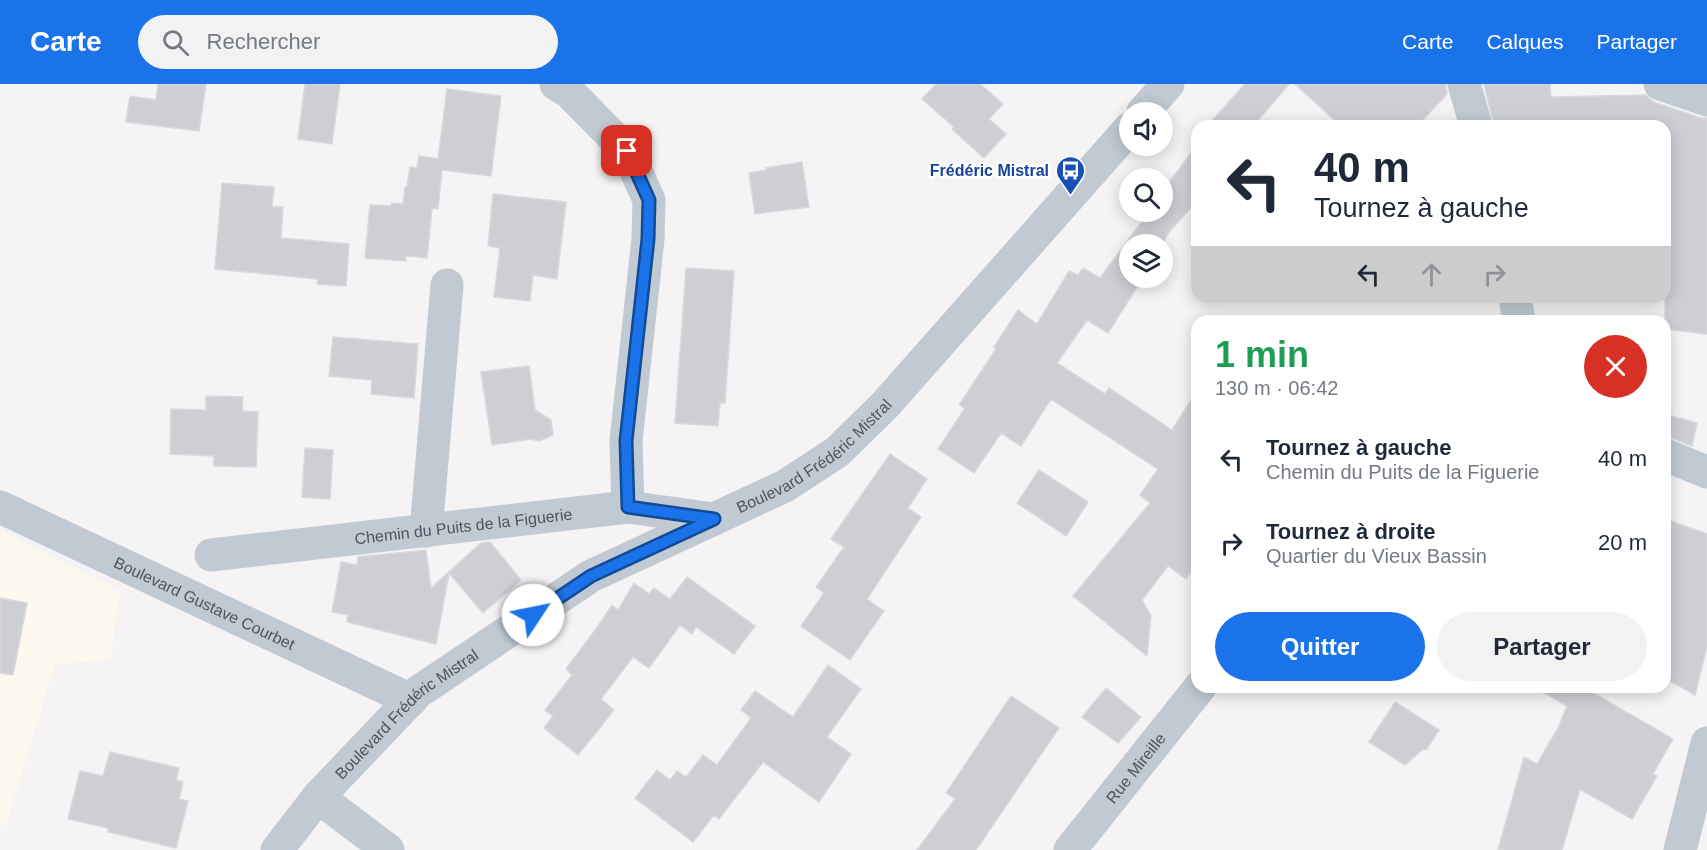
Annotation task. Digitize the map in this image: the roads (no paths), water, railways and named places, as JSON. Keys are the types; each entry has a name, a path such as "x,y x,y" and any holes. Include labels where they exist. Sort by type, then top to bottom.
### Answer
{"street":[{"path":"556,84 569,92 627,151 649,200 648,239 626,441 628,507"},
{"path":"1152,102 1168,84"},
{"path":"1464,84 1474,120"},
{"path":"1660,84 1707,100"},
{"name":"Boulevard Frédéric Mistral","path":"277,850 318,797 418,692 591,576 785,486 837,452 885,405 1119,140"},
{"path":"426,531 447,285"},
{"path":"1671,457 1707,472 1707,455"},
{"name":"Boulevard Gustave Courbet","path":"0,507 411,700"},
{"name":"Chemin du Puits de la Figuerie","path":"211,555 628,507 714,519"},
{"name":"Rue Mireille","path":"1070,850 1195,693"},
{"path":"1680,850 1707,744"},
{"path":"318,797 388,850"}],"place":[{"name":"Frédéric Mistral","path":"1070,196"}]}
